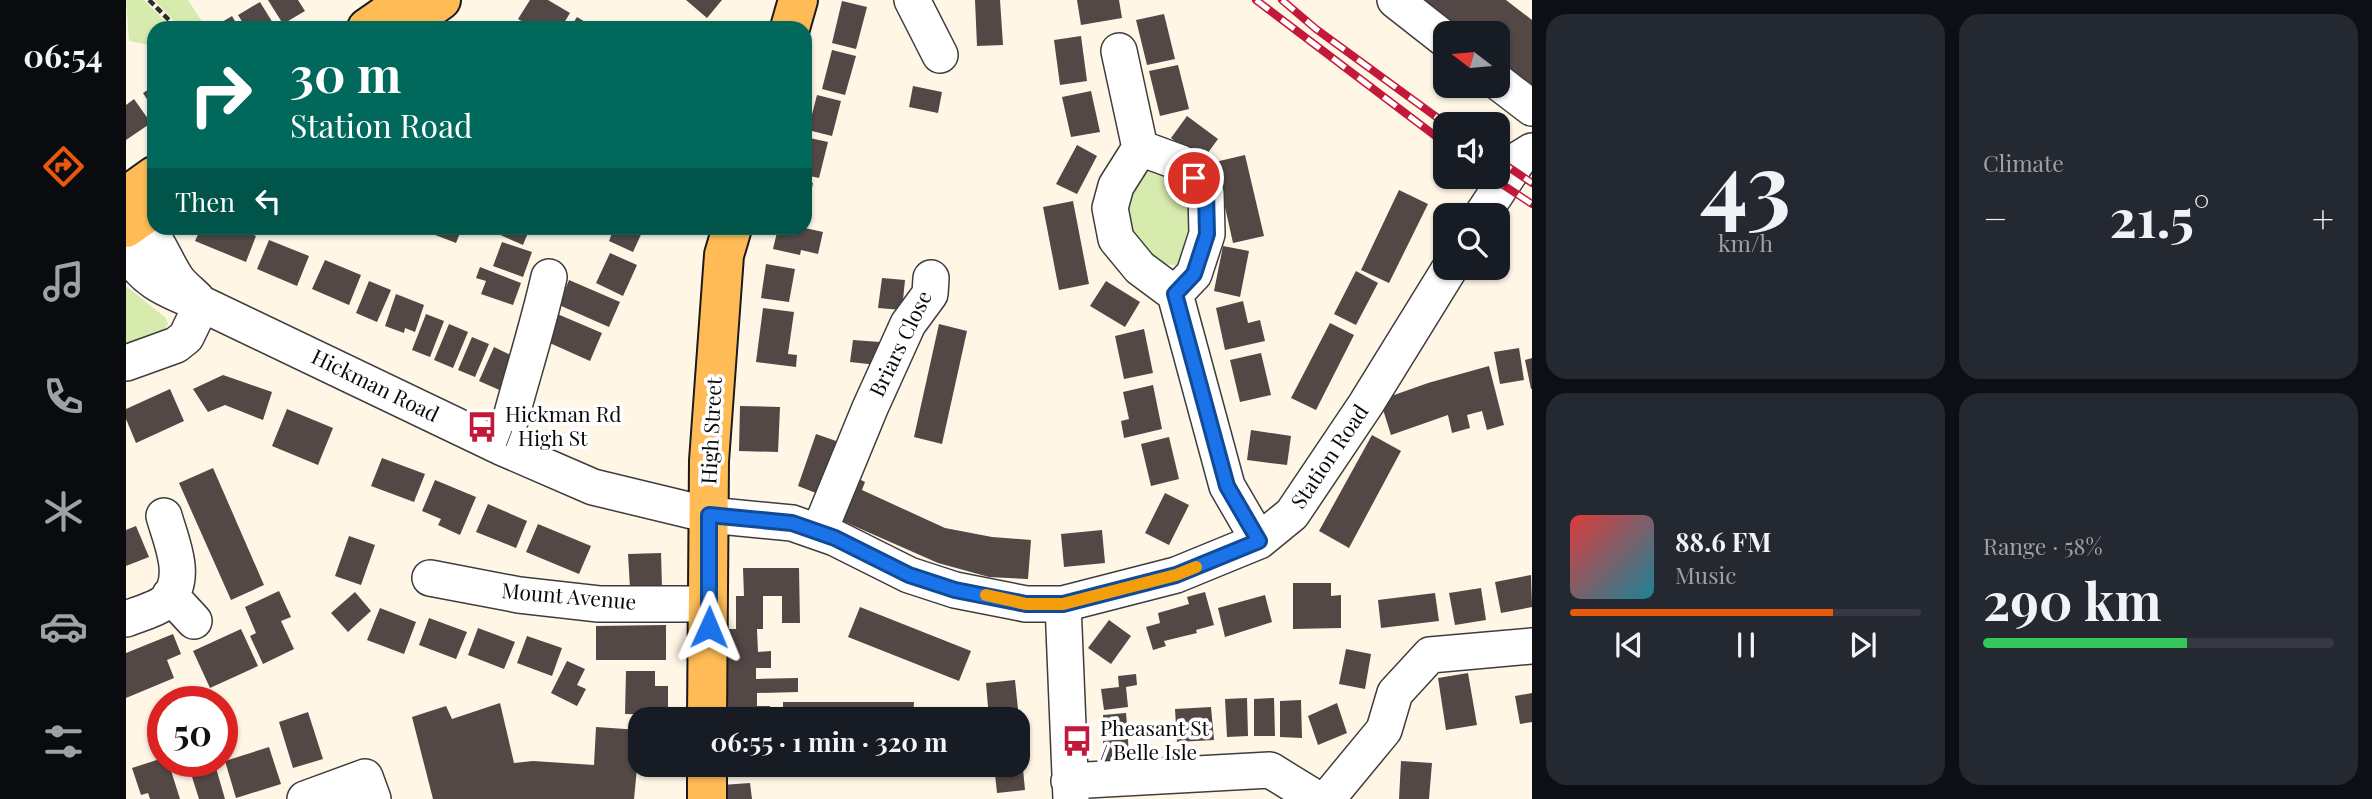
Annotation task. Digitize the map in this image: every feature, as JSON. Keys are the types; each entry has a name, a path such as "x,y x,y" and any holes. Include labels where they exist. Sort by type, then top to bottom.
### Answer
{"main road":[{"path":"377,21 407,0"},
{"path":"412,21 441,0"},
{"path":"792,21 798,0"},
{"name":"High Street","path":"708,707 709,461 724,255 730,235"},
{"path":"707,777 707,799"}],"street":[{"path":"912,0 940,55"},
{"path":"1395,0 1433,30"},
{"path":"1119,51 1140,148 1116,186 1110,208 1116,239 1140,268 1175,294 1227,486 1259,541"},
{"path":"1510,91 1532,108"},
{"path":"1140,148 1181,163 1206,193 1207,234 1194,274 1175,294"},
{"path":"1490,203 1519,159 1532,151"},
{"name":"Hickman Road","path":"139,224 177,279 202,304 503,448 593,486 709,515"},
{"path":"503,448 549,278"},
{"name":"Briars Close","path":"819,532 908,324 930,294 931,278"},
{"name":"Station Road","path":"709,515 792,523 835,538 909,575 955,590 1026,604 1063,604 1176,575 1259,541 1301,504 1443,280"},
{"path":"126,363 176,345 186,337 202,304"},
{"path":"126,619 166,602 176,585 177,561 164,516"},
{"name":"Mount Avenue","path":"430,578 519,595 599,604 709,604"},
{"path":"170,595 194,621"},
{"path":"1063,604 1070,790 1270,770 1317,799"},
{"path":"1327,799 1384,730 1395,693 1430,655 1532,646"},
{"path":"305,799 365,777 373,799"}],"path":[{"path":"149,0 170,21"}],"green space":[{"path":"126,0 144,0 165,21 147,21 147,45 129,41"},
{"path":"154,0 188,0 202,21 174,21"},
{"path":"1154,169 1169,175 1190,200 1196,215 1187,260 1177,266 1151,261 1126,223 1130,183 1141,174"},
{"path":"126,286 166,318 168,325 162,332 126,345"}],"building":[{"path":"268,0 298,0 305,11 288,21 281,21"},
{"path":"530,0 548,0 570,13 565,21 518,19"},
{"path":"686,0 722,0 707,18"},
{"path":"975,0 1000,0 1003,45 977,46"},
{"path":"1077,0 1119,0 1122,18 1081,25"},
{"path":"1415,0 1506,0 1532,20 1532,87 1510,71 1510,21 1444,21"},
{"path":"842,1 867,7 856,49 832,43"},
{"path":"260,2 272,21 242,21 238,15"},
{"path":"1164,14 1175,59 1147,65 1136,20"},
{"path":"1081,36 1087,81 1060,85 1054,40"},
{"path":"832,50 856,56 845,95 822,89"},
{"path":"1178,65 1189,109 1160,116 1149,71"},
{"path":"913,86 942,92 938,113 909,107"},
{"path":"1091,91 1100,132 1071,137 1062,97"},
{"path":"817,95 841,101 832,136 812,131 812,114"},
{"path":"134,99 147,117 147,126 126,140 126,105"},
{"path":"1187,116 1218,139 1202,161 1171,138"},
{"path":"812,139 828,142 819,178 812,176"},
{"path":"1077,145 1097,156 1077,194 1056,184"},
{"path":"1245,155 1264,236 1233,243 1215,162"},
{"path":"1399,190 1428,204 1389,283 1361,270"},
{"path":"1073,201 1089,284 1059,290 1043,207"},
{"path":"812,230 823,232 818,254 801,250 800,255 773,249 776,235 812,235"},
{"path":"198,235 256,236 246,262 195,241"},
{"path":"435,235 459,235 456,243"},
{"path":"500,235 527,235 523,245"},
{"path":"611,235 641,235 633,252 609,241"},
{"path":"269,240 309,256 297,286 257,269"},
{"path":"502,242 532,252 523,277 493,266"},
{"path":"1223,246 1249,251 1240,297 1214,291"},
{"path":"610,253 637,265 623,296 596,283"},
{"path":"325,260 361,275 349,305 312,289"},
{"path":"766,264 795,269 789,302 761,298"},
{"path":"480,267 521,283 513,305 481,294 486,281 476,278"},
{"path":"1356,271 1378,283 1356,325 1334,314"},
{"path":"882,278 905,280 902,310 878,308"},
{"path":"569,280 620,302 609,327 559,305"},
{"path":"369,281 391,290 377,322 356,313"},
{"path":"1106,281 1140,302 1125,327 1090,306"},
{"path":"396,294 424,305 415,332 405,328 404,333 385,326"},
{"path":"1243,301 1248,323 1260,320 1265,341 1225,350 1216,308"},
{"path":"763,308 794,312 788,354 797,355 796,367 756,362"},
{"path":"555,313 602,333 590,361 543,340"},
{"path":"426,314 444,321 430,357 412,350"},
{"path":"1330,323 1354,335 1316,410 1291,398"},
{"path":"449,324 468,332 453,368 434,360"},
{"path":"939,324 967,331 942,444 914,437"},
{"path":"1144,329 1153,373 1124,379 1115,336"},
{"path":"472,337 489,344 475,377 458,370"},
{"path":"853,340 880,342 877,365 850,362"},
{"path":"494,347 519,359 504,392 479,381"},
{"path":"1519,348 1524,380 1500,384 1494,352"},
{"path":"1261,353 1271,395 1240,402 1230,360"},
{"path":"1532,358 1532,389 1531,389 1525,360"},
{"path":"1489,366 1504,425 1487,430 1482,411 1467,415 1470,428 1452,433 1448,415 1391,435 1380,400"},
{"path":"223,375 272,392 263,420 225,405 208,412 193,389"},
{"path":"1153,385 1162,429 1124,438 1121,421 1129,419 1123,392"},
{"path":"170,389 184,421 136,443 126,419 126,409"},
{"path":"740,406 780,407 778,452 739,451"},
{"path":"287,409 333,428 318,465 272,446"},
{"path":"1251,430 1291,436 1287,465 1247,460"},
{"path":"816,434 839,442 821,495 798,486"},
{"path":"1372,435 1401,451 1349,548 1319,531"},
{"path":"1169,437 1179,479 1151,486 1141,444"},
{"path":"382,458 425,474 414,502 371,486"},
{"path":"213,468 264,585 231,600 179,483"},
{"path":"857,478 865,482 862,490 945,528 992,537 1031,540 1028,579 989,577 938,563 829,515"},
{"path":"435,480 476,497 460,535 438,525 441,519 422,511"},
{"path":"1165,493 1189,505 1169,545 1145,533"},
{"path":"488,504 527,521 516,548 476,532"},
{"path":"538,524 591,546 579,574 526,552"},
{"path":"136,526 149,557 126,566 126,530"},
{"path":"1102,530 1105,563 1064,567 1061,534"},
{"path":"349,536 375,545 361,585 335,576"},
{"path":"661,553 662,587 630,588 628,554"},
{"path":"743,568 799,568 800,623 782,623 782,596 763,596 763,629 757,629 758,652 771,651 771,668 756,668 756,679 798,678 798,692 757,693 757,706 770,707 728,707 727,629 736,629 736,596 744,596"},
{"path":"1531,575 1532,607 1501,613 1495,582"},
{"path":"1293,583 1331,583 1331,596 1341,595 1341,628 1293,629"},
{"path":"1481,588 1486,620 1455,625 1449,593"},
{"path":"279,591 291,617 281,621 294,649 263,664 250,636 256,633 245,607"},
{"path":"355,592 371,611 348,632 331,613"},
{"path":"1205,592 1214,625 1196,630 1197,633 1164,641 1166,646 1153,650 1146,627 1160,623 1158,613 1189,604 1187,597"},
{"path":"1435,593 1439,621 1381,628 1378,600"},
{"path":"1265,595 1272,622 1225,637 1218,608"},
{"path":"860,607 971,651 959,681 848,637"},
{"path":"380,608 416,622 404,654 367,640"},
{"path":"429,618 467,632 456,659 419,645"},
{"path":"1109,620 1131,636 1111,664 1088,648"},
{"path":"666,625 666,660 596,660 596,626"},
{"path":"478,628 515,642 504,669 468,655"},
{"path":"241,629 258,666 209,686 193,651"},
{"path":"173,634 181,654 167,660 174,678 155,686 147,686 147,689 126,698 126,653"},
{"path":"527,636 562,648 552,676 517,663"},
{"path":"1346,649 1371,654 1365,689 1339,684"},
{"path":"567,661 585,669 577,685 586,689 577,706 551,693"},
{"path":"626,671 655,671 655,686 668,686 668,707 628,707 628,714 625,714"},
{"path":"1468,673 1477,725 1446,730 1438,678"},
{"path":"1136,674 1137,685 1126,687 1128,707 1104,710 1101,689 1119,687 1118,676"},
{"path":"1015,680 1018,707 988,707 986,683"},
{"path":"1532,693 1532,722 1520,724 1515,696"},
{"path":"1247,698 1248,736 1227,737 1225,699"},
{"path":"1274,698 1275,736 1254,736 1254,699"},
{"path":"1301,700 1302,738 1280,737 1280,701"},
{"path":"783,702 914,702 914,707 783,707"},
{"path":"500,703 514,763 533,761 594,765 596,727 628,729 628,777 636,777 634,799 433,799 412,717 446,706 452,719"},
{"path":"1337,703 1347,733 1318,745 1308,716"},
{"path":"1211,707 1214,740 1177,742 1175,709"},
{"path":"308,712 323,759 293,768 279,722"},
{"path":"1126,713 1128,735 1104,737 1103,715"},
{"path":"1128,739 1129,761 1104,763 1103,741"},
{"path":"269,747 281,784 236,798 230,777 238,777 238,757"},
{"path":"1401,761 1432,763 1429,799 1399,799"},
{"path":"147,763 147,777 173,777 180,799 150,799 148,793 141,795 132,768"},
{"path":"192,777 219,777 225,799 199,799"},
{"path":"995,777 1024,777 1025,790 997,793"},
{"path":"750,783 752,799 724,799 722,785"}],"railway":[{"path":"1256,0 1433,134"},
{"path":"1282,0 1316,29 1433,114"},
{"path":"1510,168 1532,183"},
{"path":"1509,189 1532,204"}],"slow traffic":[{"path":"986,595 1026,604 1063,604 1176,575 1196,567"}],"place":[{"name":"Hickman Rd / High St","path":"482,427"},
{"name":"Pheasant St / Belle Isle","path":"1077,741"}],"route":[{"path":"709,627 709,515 792,523 835,538 909,575 955,590 1026,604 1063,604 1176,575 1259,541 1227,486 1175,294 1194,274 1207,234 1206,193 1194,178"}]}
